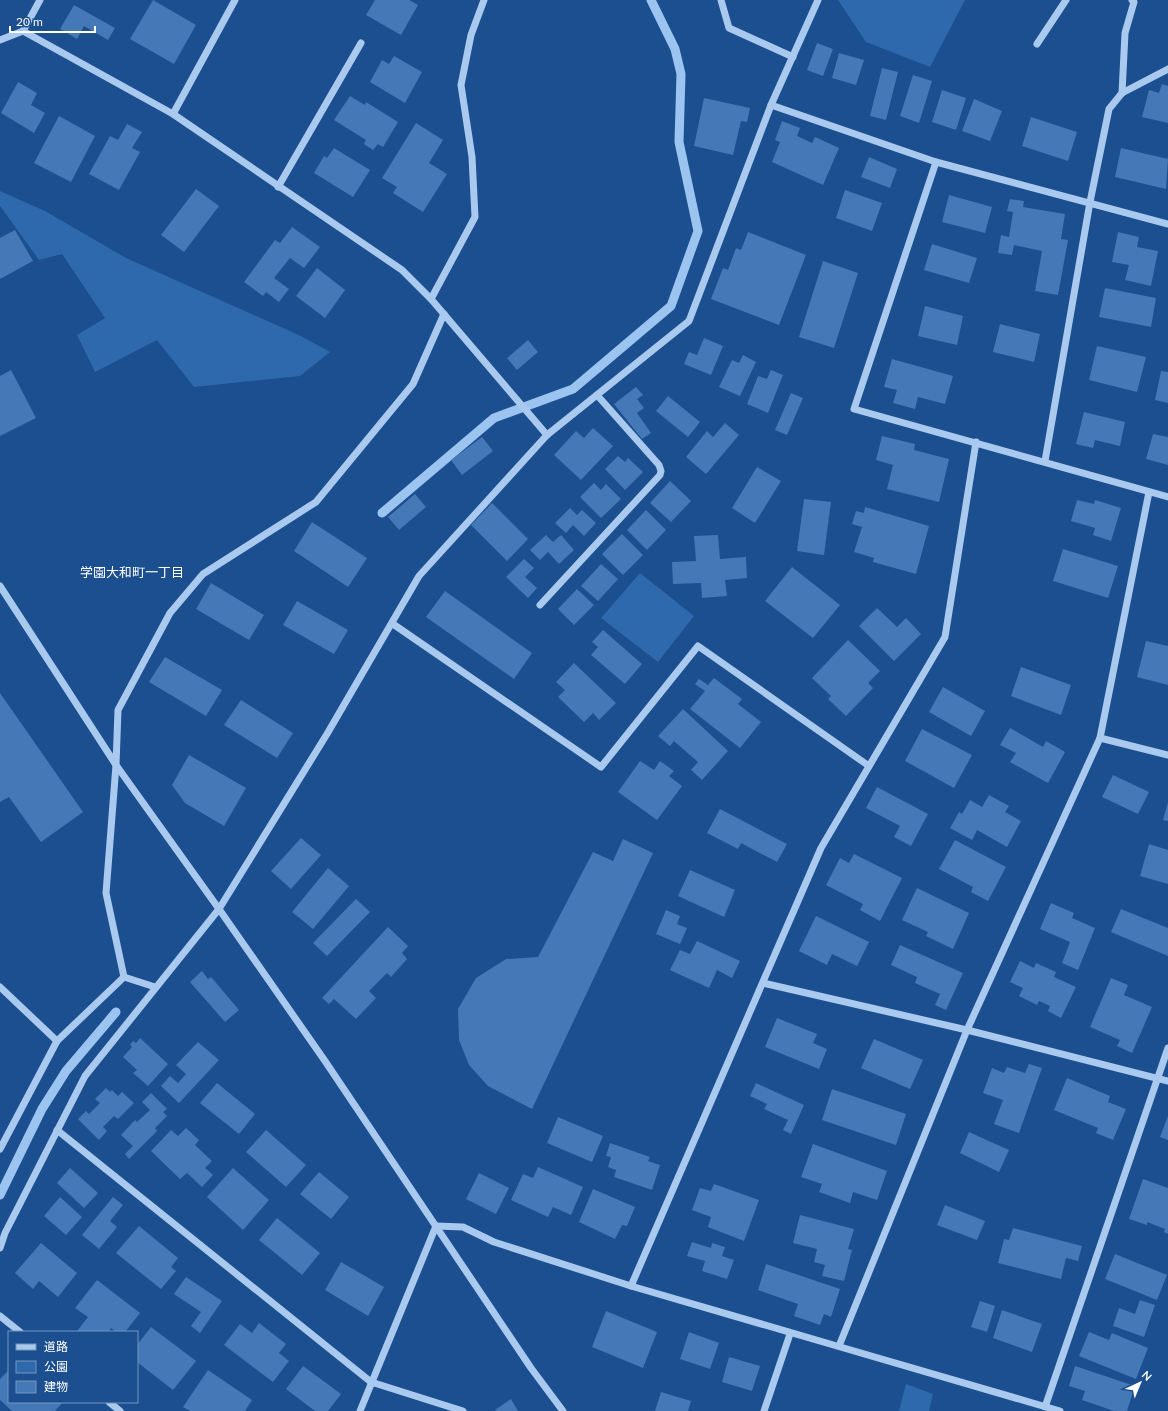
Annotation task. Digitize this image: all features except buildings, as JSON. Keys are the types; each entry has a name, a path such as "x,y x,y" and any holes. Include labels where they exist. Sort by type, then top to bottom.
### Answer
{"street":[{"path":"0,40 23,31 40,0"},
{"path":"173,114 235,0"},
{"path":"431,299 475,217 472,157 461,85 471,35 484,0"},
{"path":"721,0 728,28 792,57"},
{"path":"0,1248 5,1233 85,1076 219,908 328,734 393,624 419,576 547,435 689,321 771,105 818,0"},
{"path":"1036,44 1066,0"},
{"path":"1122,93 1125,33 1134,2 1132,0"},
{"path":"23,31 173,114 278,187 402,270 431,299 547,435"},
{"path":"278,187 361,43"},
{"path":"1045,461 1090,202 1109,109 1122,93 1168,69"},
{"path":"771,105 936,162 1168,224"},
{"path":"936,162 854,409 1045,461 1168,498"},
{"path":"124,977 106,893 116,765 118,710 170,613 203,574 316,502 413,384 444,314"},
{"path":"540,605 660,475 661,471 659,465 597,395"},
{"path":"631,1286 821,848 945,637 976,442"},
{"path":"839,1346 967,1030 1100,738 1149,492"},
{"path":"0,586 116,765 219,908 531,1368 563,1411"},
{"path":"393,624 601,767 698,646 869,766"},
{"path":"1100,738 1168,755"},
{"path":"124,977 155,987"},
{"path":"0,1149 57,1041 124,977"},
{"path":"763,982 967,1030 1168,1081"},
{"path":"0,987 57,1041"},
{"path":"1045,1407 1168,1048"},
{"path":"57,1130 371,1382 463,1411"},
{"path":"436,1226 463,1227 494,1242 631,1286 790,1334 839,1346 1060,1411"},
{"path":"360,1411 436,1226"},
{"path":"0,1316 19,1331"},
{"path":"764,1411 790,1334"},
{"path":"110,1403 120,1411"}],"green space":[{"path":"838,0 965,0 930,67 866,42"},
{"path":"0,191 45,211 126,258 301,336 330,352 300,376 194,387 157,340 95,372 77,335 105,318 62,254 39,260 0,206"},
{"path":"640,573 694,616 658,662 601,618"},
{"path":"906,1384 933,1394 929,1411 899,1411"}],"waterway":[{"path":"382,513 494,418 573,389 671,306 698,231 679,142 681,74 675,49 651,0"},
{"path":"0,1195 42,1109 66,1071 116,1012"}],"district":[{"name":"学園大和町一丁目","path":"132,572"}]}
